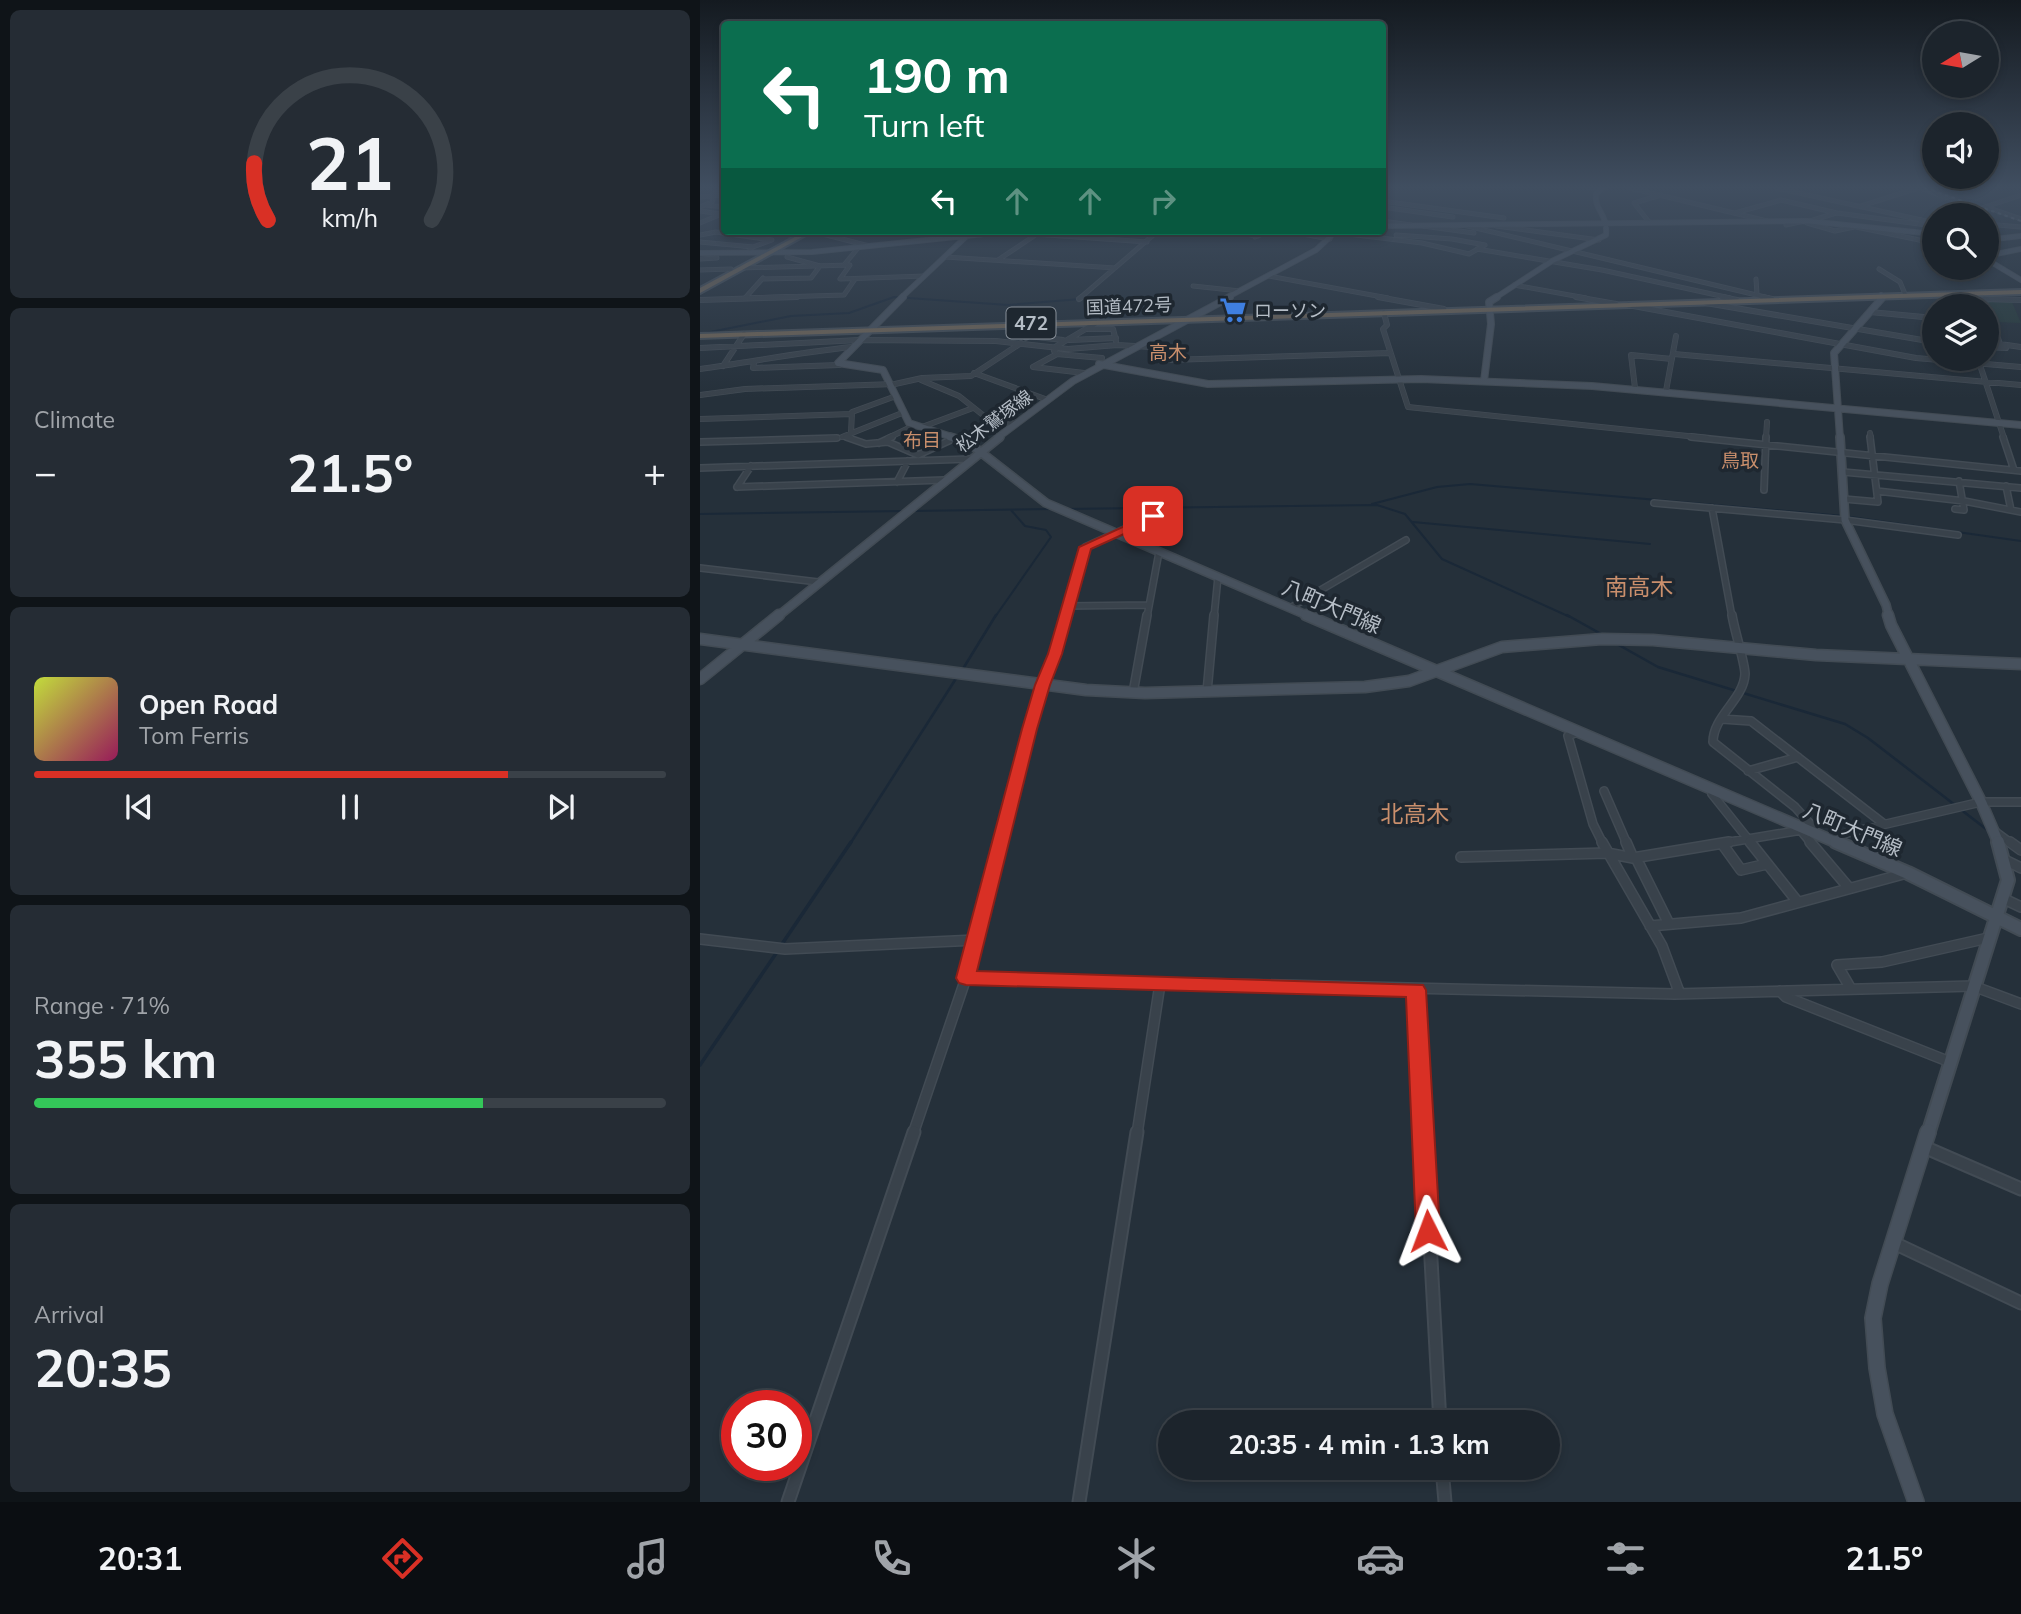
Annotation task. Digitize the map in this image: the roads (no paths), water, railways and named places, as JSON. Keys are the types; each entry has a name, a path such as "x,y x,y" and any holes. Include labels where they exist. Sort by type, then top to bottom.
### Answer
{"highway":[{"path":"715,281 754,258"},
{"path":"700,289 756,258"},
{"name":"国道472号","path":"700,335 2021,291"},
{"name":"国道472号","path":"700,335 2021,291"}],"street":[{"path":"745,298 769,268 785,258"},
{"path":"791,258 820,266"},
{"path":"844,265 850,258"},
{"path":"839,365 839,361 869,329 944,258"},
{"path":"959,258 1115,268"},
{"path":"997,261 1001,258"},
{"path":"1079,299 1127,258"},
{"name":"松木鷲塚線","path":"700,679 917,501 1100,361 1189,319 1301,258"},
{"path":"1534,258 1737,300"},
{"path":"1484,381 1491,324 1488,309 1491,300 1558,258"},
{"path":"1607,258 1772,299"},
{"path":"740,268 850,265 840,279 925,276"},
{"path":"762,279 811,278 820,266"},
{"path":"1999,266 2021,280"},
{"path":"786,279 795,267"},
{"path":"1879,269 1900,282 1905,294"},
{"path":"700,270 732,270"},
{"path":"1269,276 1444,309"},
{"path":"700,300 844,295 855,279"},
{"path":"1756,279 1757,294"},
{"path":"1514,285 1616,304"},
{"path":"1193,286 1240,291"},
{"path":"1882,296 1834,353 1845,520 1885,605 1891,625 1981,802 2005,860 2008,880 1893,1243 1873,1318 1885,1414 1916,1502"},
{"path":"1999,299 2021,300"},
{"path":"1706,302 1922,340"},
{"path":"1628,305 1922,358"},
{"path":"1870,312 1922,317"},
{"path":"1384,313 1387,325 1382,329 1408,407 2021,471"},
{"path":"1070,340 1096,323"},
{"path":"700,395 745,389 890,384 918,379 971,376 1044,324"},
{"path":"1088,329 1113,329 1118,345"},
{"path":"723,366 744,334"},
{"path":"1028,336 1063,340 1116,338"},
{"path":"1666,391 1676,336"},
{"path":"700,348 859,340 1021,342 1208,384 1399,380 1635,388 2021,425"},
{"path":"1063,340 1033,367 1084,373"},
{"path":"1999,342 2021,348"},
{"path":"1056,349 1118,345 1169,348 1169,360 1390,353"},
{"path":"1100,361 1118,345"},
{"path":"700,369 754,362 798,352 852,347"},
{"path":"1999,347 2021,348"},
{"path":"1635,388 1630,355 1836,368 2021,385"},
{"path":"754,362 753,368 762,369 799,365 879,369 886,374 890,384"},
{"path":"1999,364 2021,367"},
{"path":"1982,371 2014,470"},
{"path":"974,373 1048,400"},
{"path":"918,379 959,396 993,424 1019,422"},
{"name":"八町大門線","path":"890,384 909,423 955,438 981,452 1046,503 1066,513 1908,873 2021,929"},
{"path":"700,419 852,414 896,396"},
{"path":"879,444 890,435 973,408"},
{"path":"819,446 902,413"},
{"path":"848,434 852,414"},
{"path":"1764,490 1767,422"},
{"path":"1844,499 1878,502 1870,433"},
{"path":"848,434 866,444 888,442 918,455"},
{"path":"700,442 837,438"},
{"path":"897,482 907,461 955,438"},
{"path":"700,468 970,459"},
{"path":"1968,465 1973,483"},
{"path":"751,466 737,487 944,480"},
{"path":"1843,472 2021,488"},
{"path":"1955,509 1965,510 1959,481"},
{"path":"2006,486 2011,510"},
{"path":"1877,491 1964,501 2021,512"},
{"path":"1654,503 1845,520 1958,535"},
{"path":"1461,857 1607,853 1634,858 1749,841 1814,828 1808,819 1713,742 1713,732 1739,691 1745,671 1738,649 1712,508"},
{"path":"788,1502 966,978 1042,685 1055,654 1085,547 1153,516"},
{"path":"1290,608 1406,540"},
{"path":"1133,693 1158,552"},
{"path":"700,568 818,582"},
{"path":"1207,692 1218,578"},
{"path":"1068,606 1148,605"},
{"path":"700,639 1042,685 1133,693 1365,687 1409,681 1480,653 1538,643 1624,639 1911,660 2021,664"},
{"path":"1722,719 1751,721 1884,824"},
{"path":"1577,732 1568,736 1593,824 1662,946 1678,989 1675,993"},
{"path":"1748,771 1798,757"},
{"path":"1604,791 1634,858 1670,924"},
{"path":"1715,791 1712,794 1797,901"},
{"path":"1826,838 1981,802 2021,802"},
{"path":"1993,830 2021,850"},
{"path":"1805,831 1849,888"},
{"path":"1723,845 1741,870 1768,864"},
{"path":"2005,860 2021,868"},
{"path":"1650,926 1741,918 1908,873"},
{"path":"2002,898 2021,907"},
{"path":"1851,989 1837,965 1882,962 1988,938"},
{"path":"700,939 785,949 976,940"},
{"path":"966,978 1416,990 1675,993 1973,986 2021,1004"},
{"path":"1079,1502 1160,984"},
{"path":"1416,990 1439,1410"},
{"path":"1780,990 1786,997 1950,1062"},
{"path":"1924,1147 2021,1189"},
{"path":"1893,1243 2021,1303"},
{"path":"1443,1480 1444,1502"}],"waterway":[{"path":"700,334 791,316 849,313 894,297 1008,305 1093,298 1110,318"},
{"path":"1372,504 1437,487 1470,484 1844,516 2021,541"},
{"path":"1065,509 1377,505 1405,514 1442,559 1570,617"},
{"path":"911,511 1052,509"},
{"path":"995,617 1051,537 1046,530 1025,526 1011,510"},
{"path":"700,514 905,511"},
{"path":"1413,522 1650,544"},
{"path":"961,672 996,615"},
{"path":"1567,615 1603,635"},
{"path":"1617,644 1658,667 1845,724 1868,738 1990,832"},
{"path":"850,844 957,677"},
{"path":"780,947 851,842"},
{"path":"700,1065 777,952"}],"place":[{"name":"ローソン","path":"1233,310"}],"district":[{"name":"高木","path":"1168,352"},
{"name":"布目","path":"922,440"},
{"name":"鳥取","path":"1740,460"},
{"name":"南高木","path":"1639,586"},
{"name":"北高木","path":"1415,813"}]}
